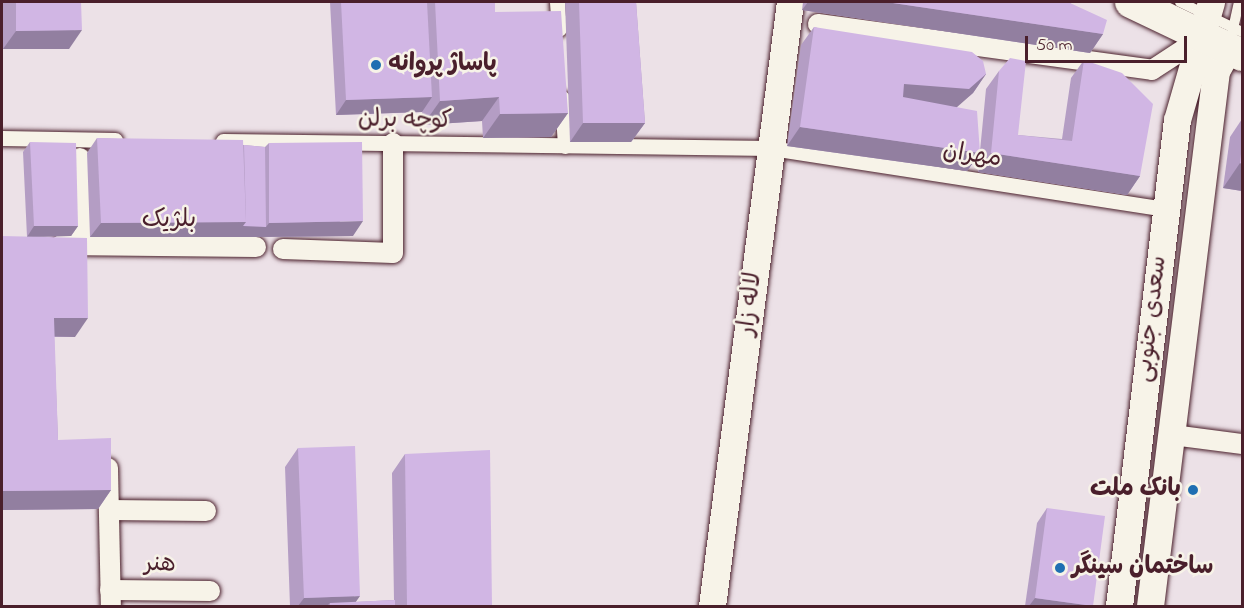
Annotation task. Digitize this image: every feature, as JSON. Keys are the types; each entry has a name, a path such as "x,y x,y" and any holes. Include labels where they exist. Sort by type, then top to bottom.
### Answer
{"main road":[{"name":"لاله زار","path":"712,606 790,2"},
{"path":"1131,2 1224,31"},
{"name":"سعدی جنوبی","path":"1119,606 1177,120 1224,31"},
{"name":"سعدی جنوبی","path":"1150,606 1176,435 1216,71 1224,31"},
{"path":"1169,180 1186,176 1203,187"}],"street":[{"path":"557,2 560,46"},
{"path":"818,24 1152,70 1224,31"},
{"path":"561,79 565,146"},
{"path":"2,138 137,140"},
{"name":"کوچه برلن","path":"207,141 771,148"},
{"path":"283,249 393,253 393,143"},
{"name":"مهران","path":"771,148 1165,209"},
{"path":"80,158 82,245"},
{"name":"بلژیک","path":"36,245 82,245 106,252 256,247"},
{"path":"1176,435 1242,444"},
{"name":"هنر","path":"108,450 111,598 210,591"},
{"path":"109,510 206,511"}],"lane":[{"path":"1180,2 1224,31"},
{"path":"1159,606 1176,435 1224,31 1239,2"}],"building":[{"path":"16,2 81,2 82,30 16,31"},
{"name":"پاساژ پروانه","path":"341,2 427,2 432,97 346,100"},
{"path":"435,2 495,2 495,12 561,11 568,113 500,114 499,97 440,101"},
{"path":"579,2 636,2 645,123 583,123"},
{"path":"886,2 1070,2 1107,20 1103,34"},
{"path":"814,27 972,52 983,61 986,74 969,89 904,84 903,97 977,111 980,153 800,127"},
{"path":"1010,58 1026,61 1018,135 1072,141 1084,60 1122,73 1153,104 1140,176 991,153 999,71"},
{"path":"97,138 243,140 246,222 101,223"},
{"path":"30,142 76,143 78,226 34,226"},
{"path":"362,142 363,221 269,223 269,143"},
{"path":"244,145 265,147 266,227 243,226 246,222"},
{"path":"2,236 87,238 88,318 54,318 58,440 111,438 111,490 2,491"},
{"path":"355,446 360,596 304,598 298,448"},
{"path":"490,450 492,605 407,606 405,454"},
{"name":"ساختمان سینگر","path":"1047,508 1105,516 1093,606 1035,598"},
{"path":"395,600 395,606 330,606 330,603"}],"place":[{"name":"پاساژ پروانه","path":"376,65"},
{"name":"بانک ملت","path":"1193,490"},
{"name":"ساختمان سینگر","path":"1060,568"}]}
